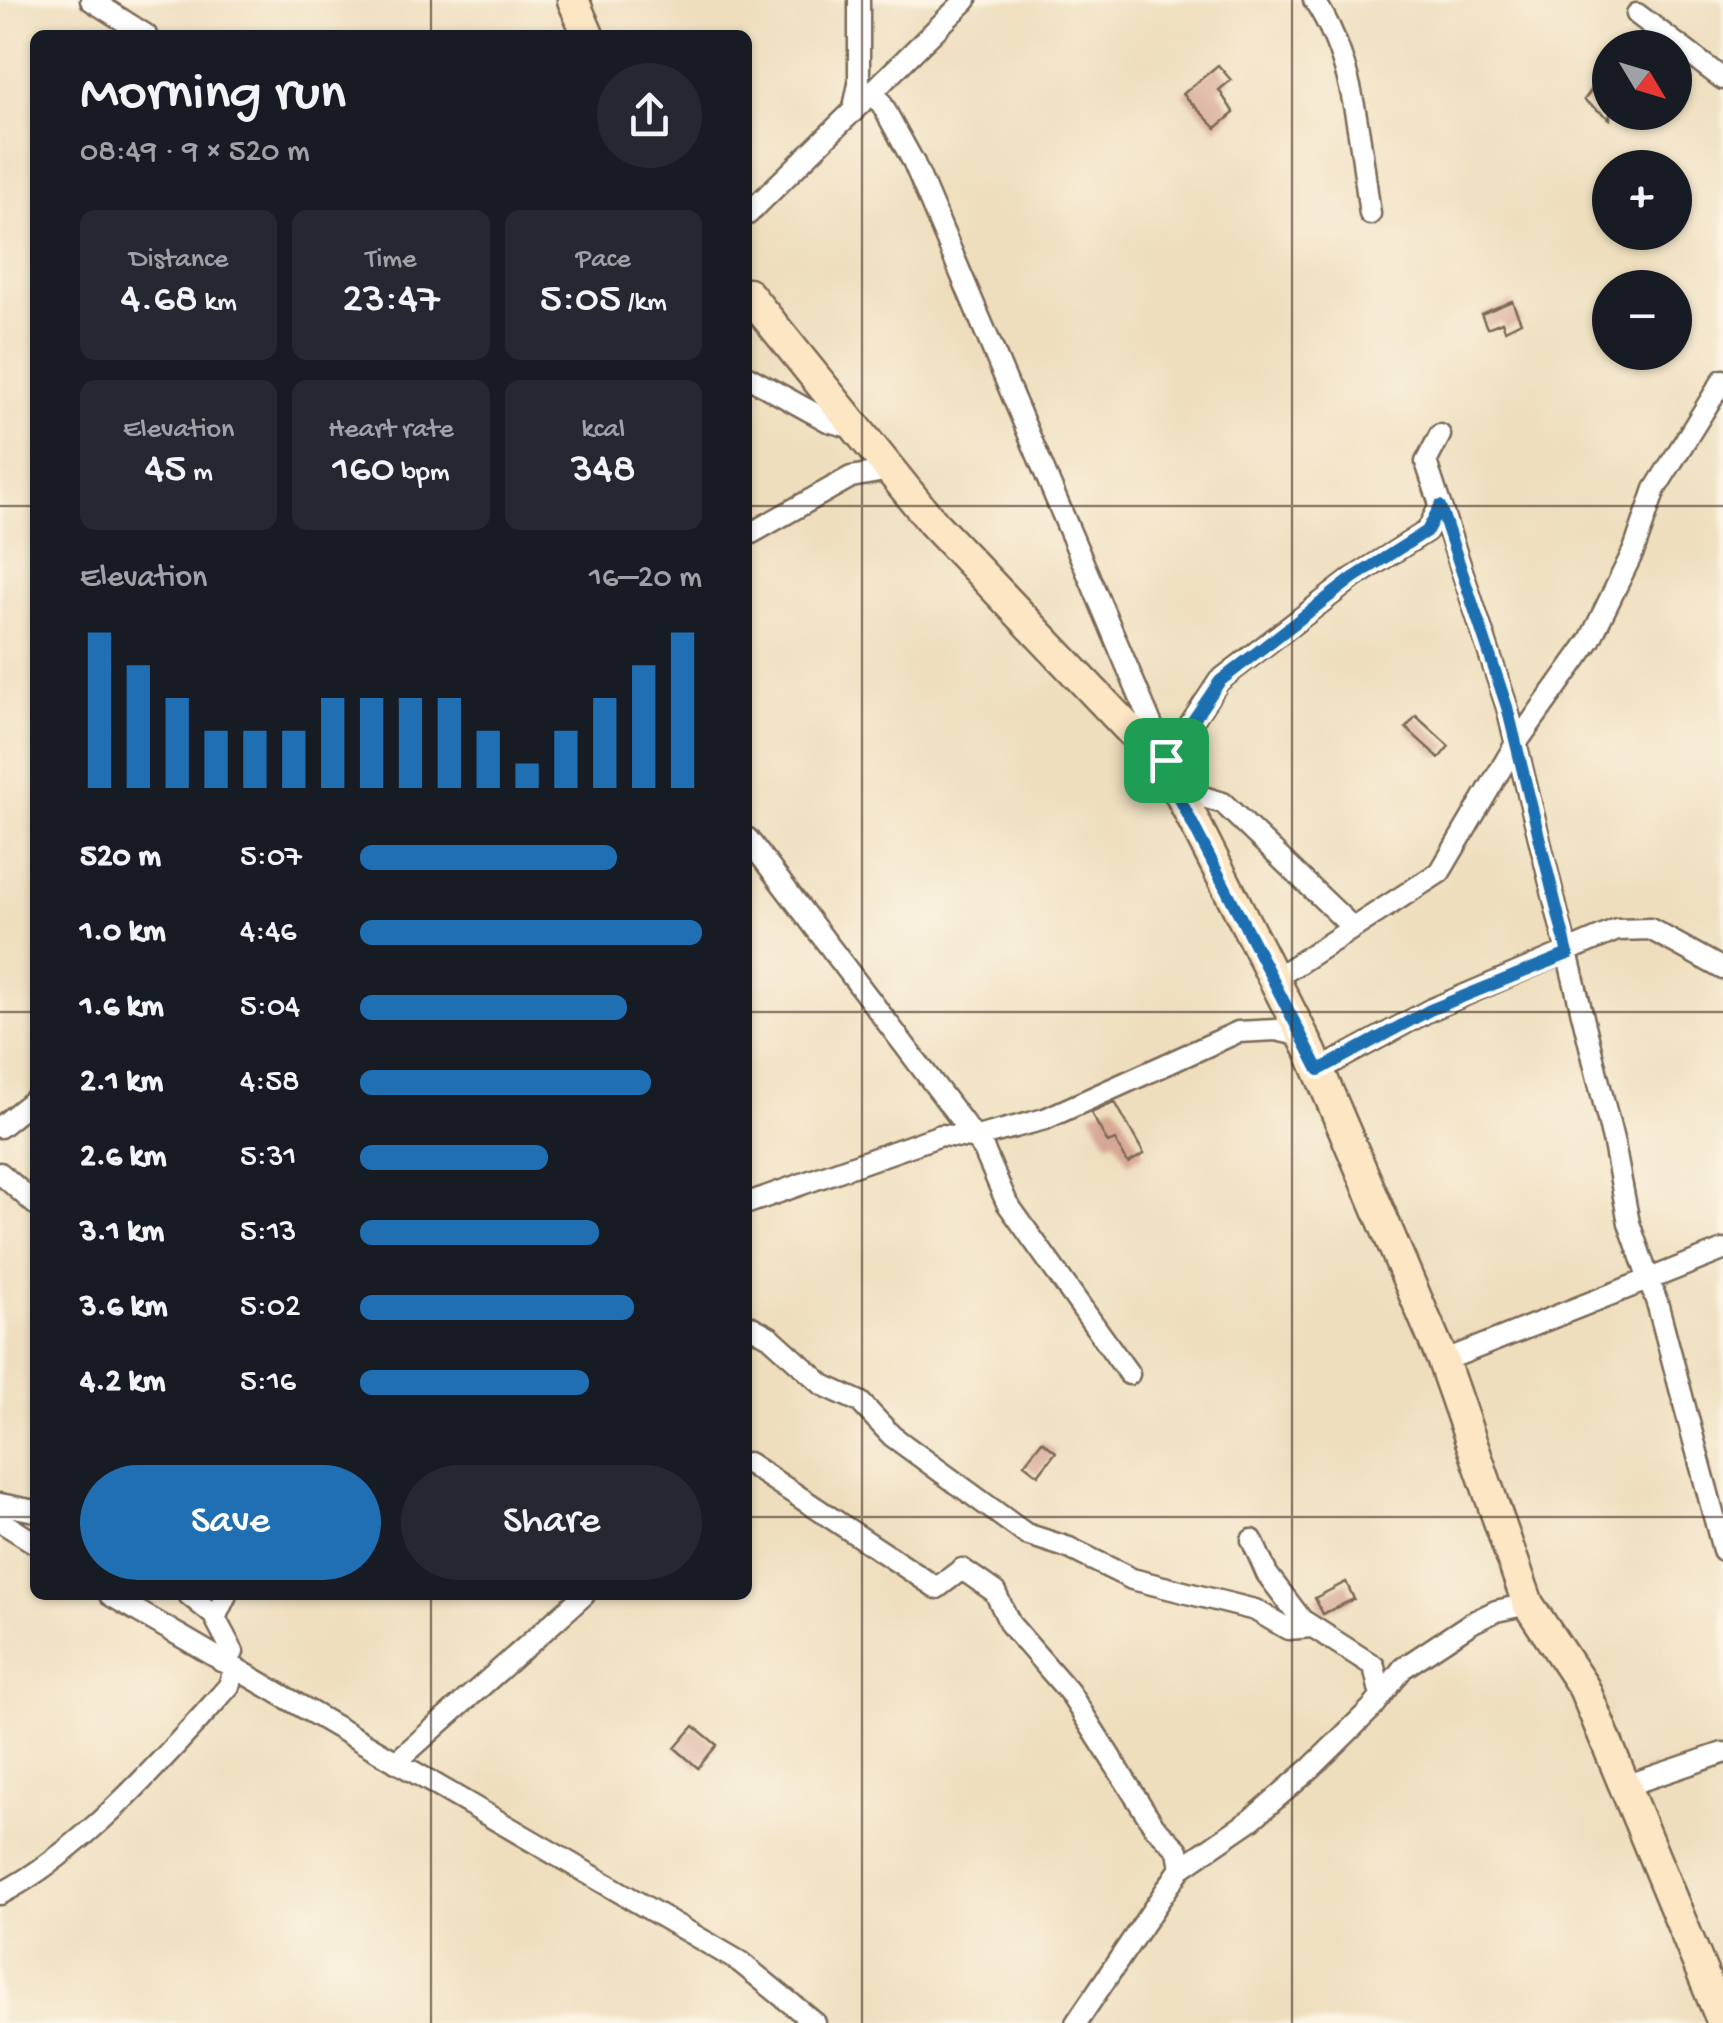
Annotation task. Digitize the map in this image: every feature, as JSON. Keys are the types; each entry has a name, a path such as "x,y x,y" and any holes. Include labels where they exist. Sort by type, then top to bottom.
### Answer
{"street":[{"path":"91,0 138,30"},
{"path":"573,0 586,30"},
{"path":"849,117 860,84 859,0"},
{"path":"752,210 966,0"},
{"path":"1314,0 1326,18 1354,106 1370,214"},
{"path":"1637,14 1723,78"},
{"path":"874,90 930,200 1170,775 1319,1070 1443,1360 1528,1604 1584,1688 1723,2023"},
{"path":"752,299 933,523 1170,775 1223,803 1352,926"},
{"path":"752,379 828,421 856,429"},
{"path":"1274,979 1440,872 1515,745 1590,640 1634,550 1655,489 1701,408 1723,380"},
{"path":"1440,435 1426,462 1515,745 1614,1144 1628,1223 1649,1280 1723,1550"},
{"path":"752,533 851,476 890,470"},
{"path":"1170,775 1220,681 1338,589 1427,531 1440,506"},
{"path":"752,844 984,1150 1007,1202 1129,1374"},
{"path":"1319,1070 1430,1010 1636,926 1722,965"},
{"path":"752,1202 941,1135 972,1138 1045,1118 1238,1032 1276,1030 1303,1036"},
{"path":"0,1126 30,1102"},
{"path":"0,1173 30,1200"},
{"path":"1443,1360 1723,1250"},
{"path":"752,1326 770,1337 823,1385 860,1402 892,1436 1026,1534 1068,1548 1132,1579 1256,1610 1288,1630 1311,1627"},
{"path":"752,1465 937,1588 962,1569 995,1592 1010,1624 1069,1692 1154,1826 1178,1850 1181,1868"},
{"path":"0,1504 30,1510"},
{"path":"0,1521 30,1539"},
{"path":"1252,1540 1276,1586 1311,1627 1374,1666 1381,1696"},
{"path":"118,1600 740,1962 815,2023"},
{"path":"0,1894 20,1883 126,1796 229,1686 228,1665 233,1652 216,1617 195,1600"},
{"path":"216,1617 224,1600"},
{"path":"396,1762 578,1600"},
{"path":"1076,2023 1181,1868 1268,1806 1381,1696 1403,1668 1441,1640 1496,1611 1528,1604"},
{"path":"1624,1786 1723,1753"}],"building":[{"path":"1218,65 1231,80 1219,90 1234,113 1216,128 1183,94"},
{"path":"1592,89 1592,106 1584,100"},
{"path":"1512,301 1521,322 1505,330 1502,322 1487,328 1481,314"},
{"path":"1416,716 1449,746 1439,758 1406,728"},
{"path":"1115,1102 1144,1154 1128,1163 1115,1140 1108,1143 1091,1113"},
{"path":"1042,1441 1056,1452 1038,1475 1024,1464"},
{"path":"1346,1582 1354,1599 1323,1614 1315,1598"},
{"path":"694,1726 717,1745 698,1768 675,1748"}],"route":[{"path":"1440,506 1507,707 1568,954 1430,1010 1319,1070 1168,776 1166,760 1220,681 1262,644 1353,578 1427,531 1440,506"}]}
